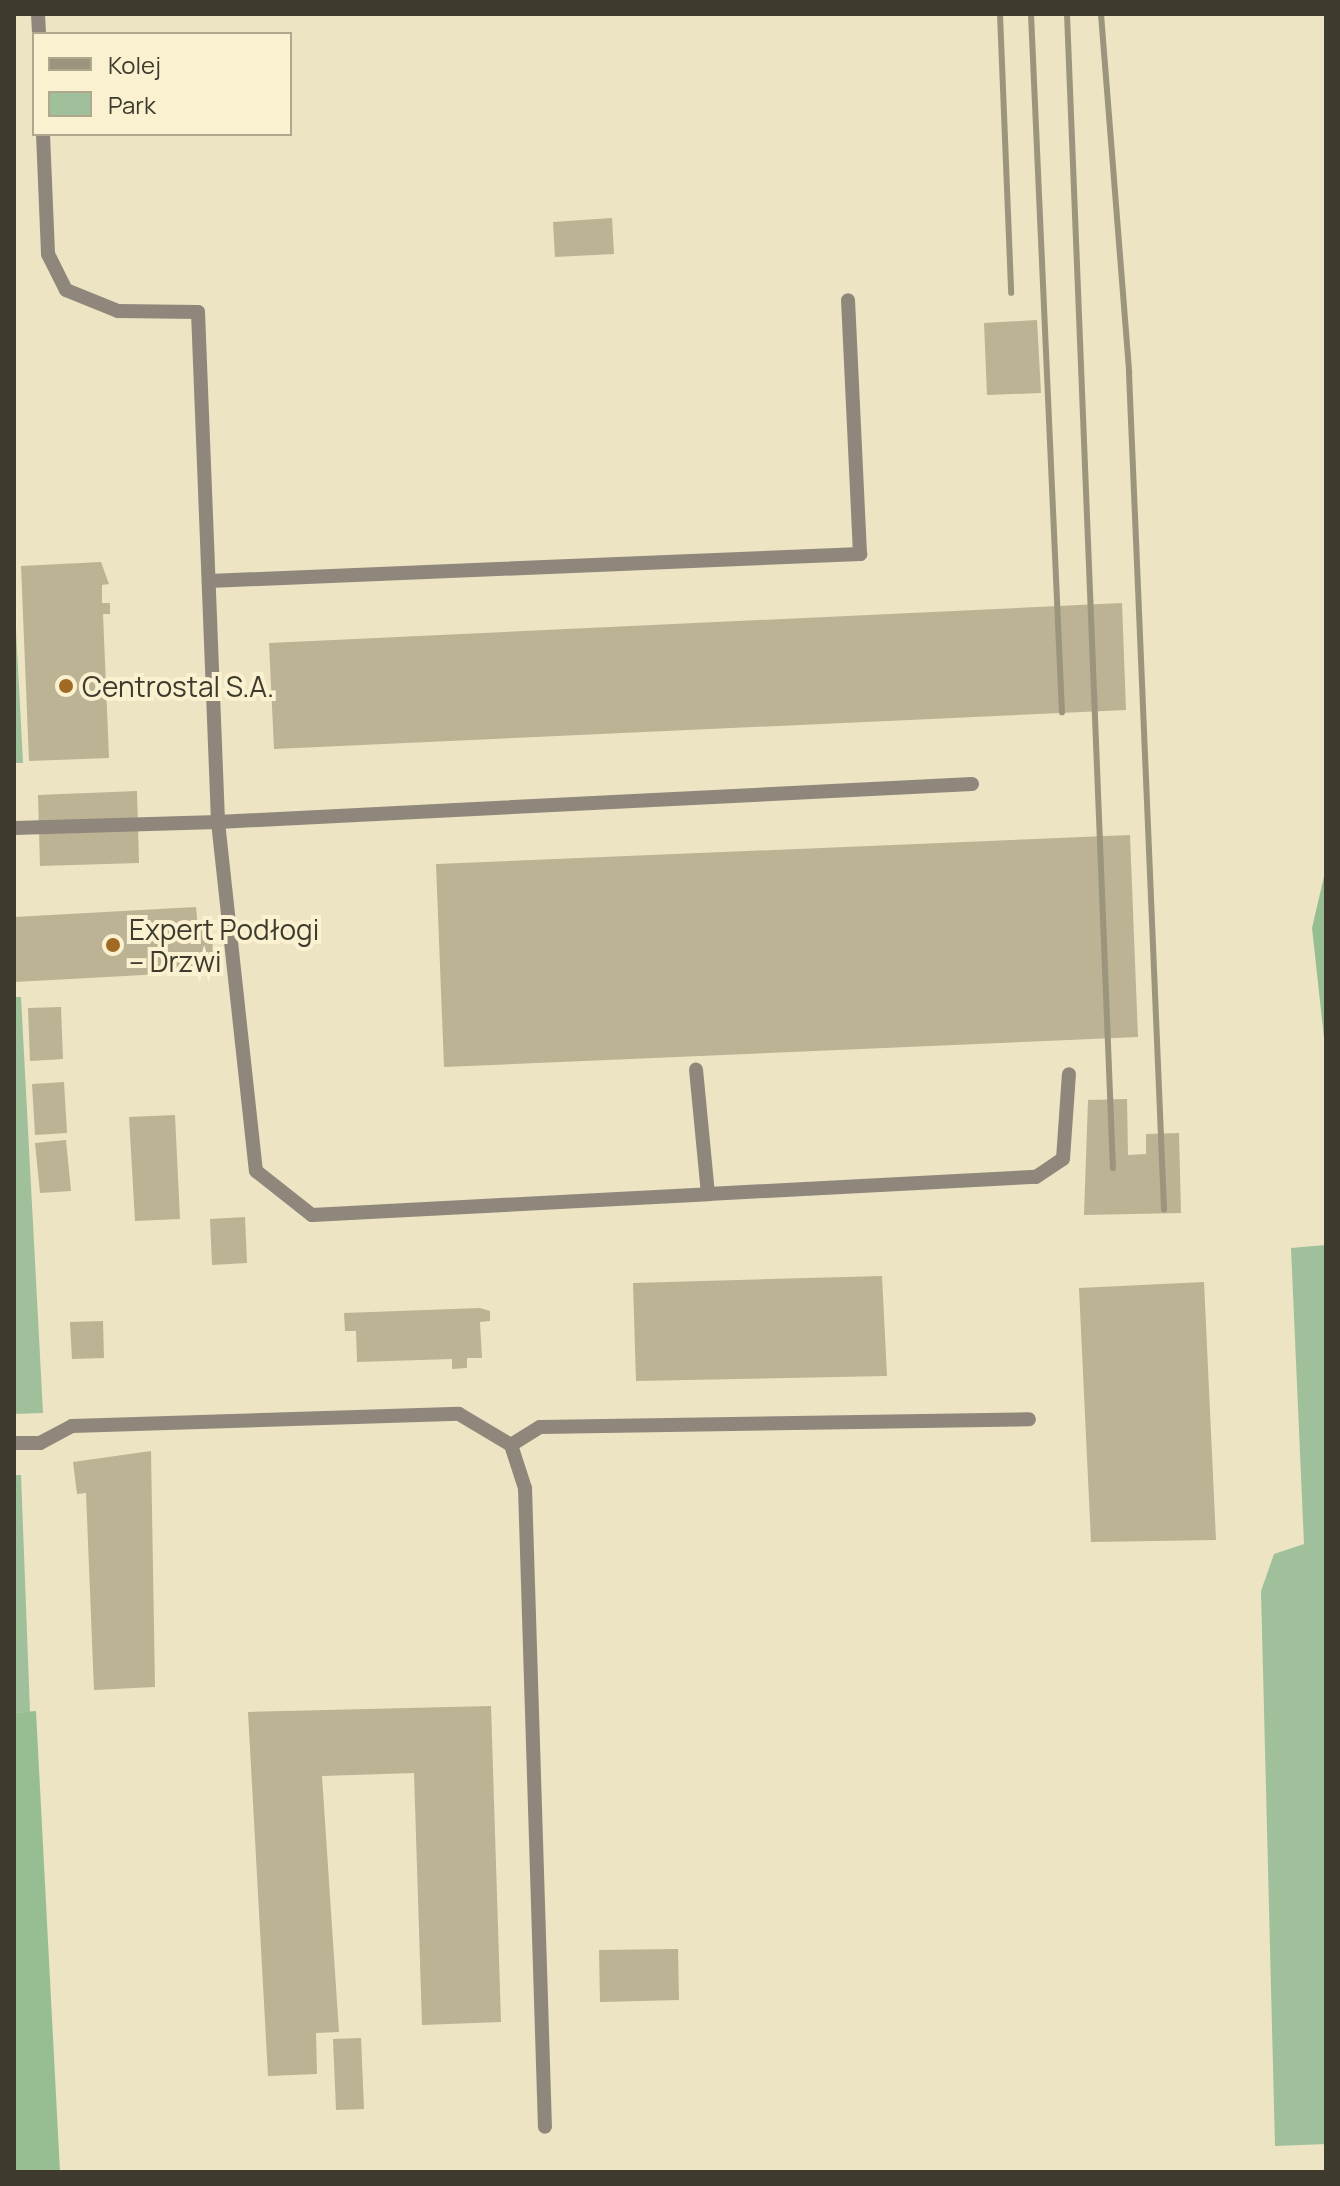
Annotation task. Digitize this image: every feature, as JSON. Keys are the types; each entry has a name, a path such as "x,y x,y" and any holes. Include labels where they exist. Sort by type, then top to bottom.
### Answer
{"lane":[{"path":"43,136 48,254 66,290 118,311 198,312 218,822 256,1171 312,1215 1036,1177 1063,1159 1069,1074"},
{"path":"209,581 860,554 848,300"},
{"path":"14,828 218,822 972,784"},
{"path":"696,1070 708,1194"},
{"path":"14,1443 40,1443 72,1426 459,1414 511,1445 525,1488 545,2127"},
{"path":"511,1445 540,1427 1029,1419"}],"green space":[{"path":"14,592 23,763 14,763"},
{"path":"1326,868 1326,1056 1312,928"},
{"path":"14,997 21,997 43,1413 14,1414"},
{"path":"1326,1245 1326,2144 1275,2146 1261,1591 1274,1554 1304,1544 1291,1248"},
{"path":"14,1475 21,1475 30,1712 14,1713"},
{"path":"36,1711 60,2172 14,2172 14,1713"}],"building":[{"path":"612,218 614,254 555,257 553,222"},
{"path":"1037,320 1041,393 987,395 984,323"},
{"name":"Centrostal S.A.","path":"101,562 109,584 102,585 102,603 110,603 110,614 103,614 109,758 29,761 21,566"},
{"path":"1122,603 1126,710 274,749 269,643"},
{"path":"137,791 139,863 40,866 38,795"},
{"path":"1130,835 1138,1037 444,1067 436,864"},
{"name":"Expert Podłogi – Drzwi","path":"196,907 198,929 212,928 213,962 199,963 199,972 14,982 14,917"},
{"path":"61,1007 63,1059 30,1061 28,1008"},
{"path":"64,1082 67,1133 35,1135 32,1084"},
{"path":"1127,1099 1128,1155 1146,1154 1146,1134 1179,1133 1181,1213 1084,1215 1088,1100"},
{"path":"175,1115 180,1219 135,1221 129,1117"},
{"path":"66,1140 71,1191 40,1193 35,1143"},
{"path":"245,1217 247,1263 212,1265 210,1219"},
{"path":"882,1276 887,1376 636,1381 633,1283"},
{"path":"1204,1282 1216,1540 1091,1542 1079,1288"},
{"path":"480,1308 490,1311 490,1321 480,1322 482,1358 467,1358 467,1368 452,1369 452,1359 357,1362 356,1331 345,1331 344,1313"},
{"path":"103,1321 104,1358 72,1359 70,1322"},
{"path":"151,1451 155,1687 94,1690 86,1493 77,1494 73,1462"},
{"path":"491,1706 501,2022 422,2025 414,1773 322,1776 339,2032 316,2033 317,2074 268,2076 248,1712"},
{"path":"678,1949 679,2000 600,2002 599,1950"},
{"path":"361,2038 364,2109 336,2110 333,2039"}],"railway":[{"path":"1000,14 1011,293"},
{"path":"1031,14 1062,712"},
{"path":"1067,14 1113,1168"},
{"path":"1101,14 1129,373 1164,1209"}],"place":[{"name":"Centrostal S.A.","path":"66,686"},
{"name":"Expert Podłogi – Drzwi","path":"113,945"}]}
